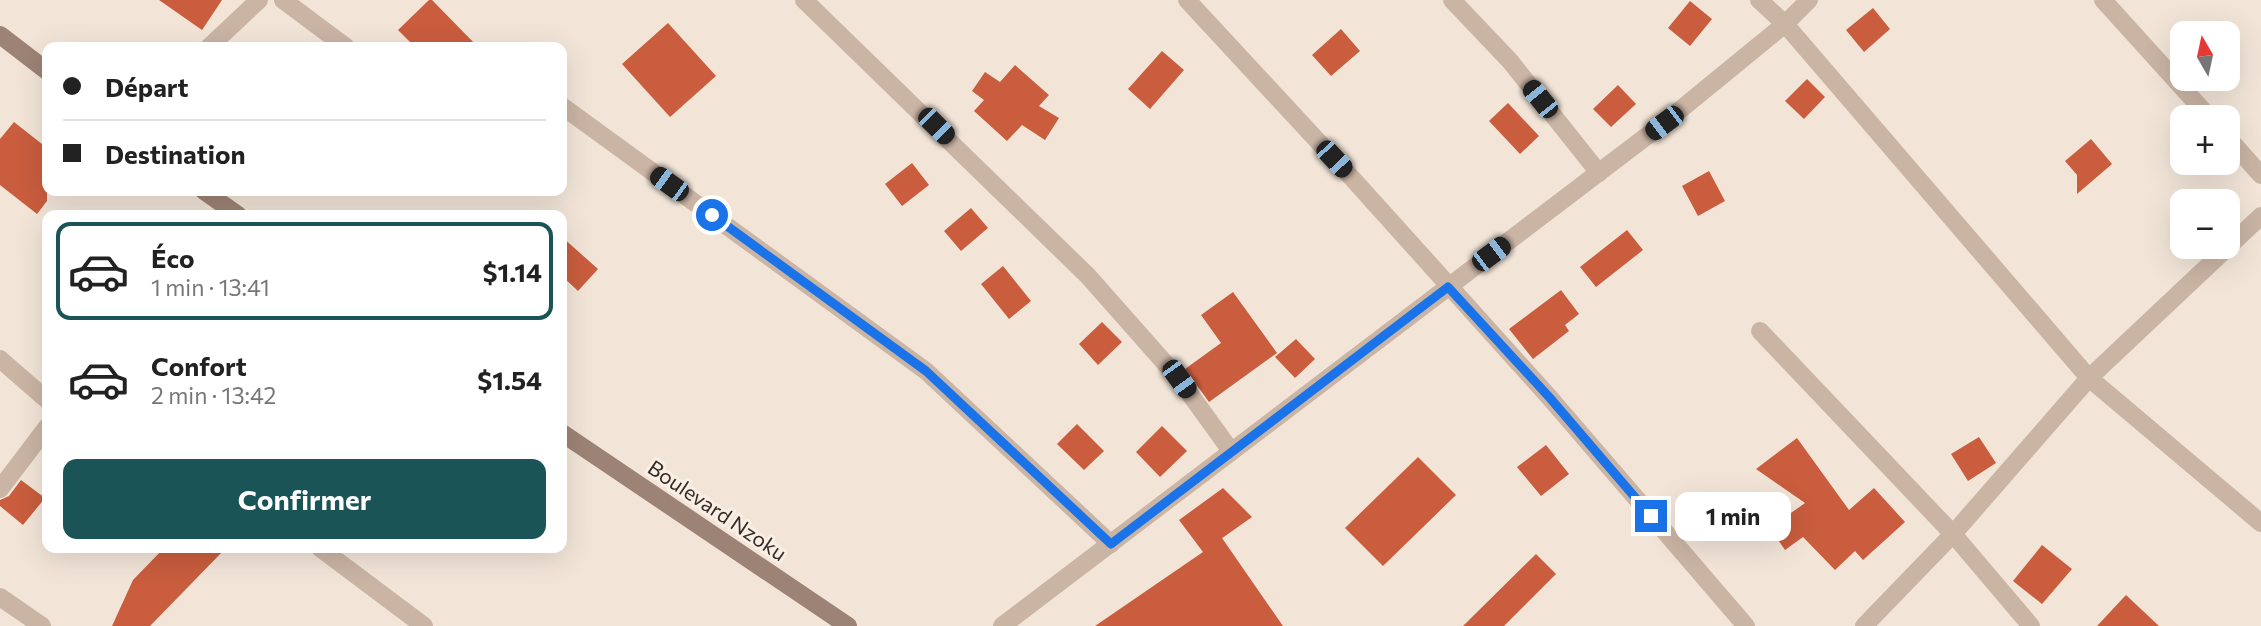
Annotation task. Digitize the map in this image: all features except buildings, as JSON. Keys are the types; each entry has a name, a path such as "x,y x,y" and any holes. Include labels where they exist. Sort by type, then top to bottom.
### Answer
{"street":[{"path":"214,42 259,0"},
{"path":"283,0 339,42"},
{"path":"804,0 1088,276 1179,379 1231,452"},
{"path":"1187,0 1550,398 1746,626"},
{"path":"1452,0 1510,61 1599,173"},
{"path":"1759,0 1785,24 2089,378 2261,523"},
{"path":"1002,626 1664,123 1785,24 1810,0"},
{"path":"2103,0 2198,105"},
{"path":"0,35 42,67"},
{"path":"567,110 926,371 1111,544"},
{"path":"2240,151 2261,175"},
{"path":"1864,626 1953,534 2089,378 2261,216"},
{"path":"1760,331 1953,534 2031,626"},
{"path":"0,359 42,396"},
{"path":"0,489 42,434"},
{"name":"Boulevard Nzoku","path":"567,436 842,624"},
{"path":"327,553 424,626"},
{"path":"0,597 42,626"}],"route":[{"path":"712,215 926,371 1111,544 1448,287 1550,398 1651,516"}]}
